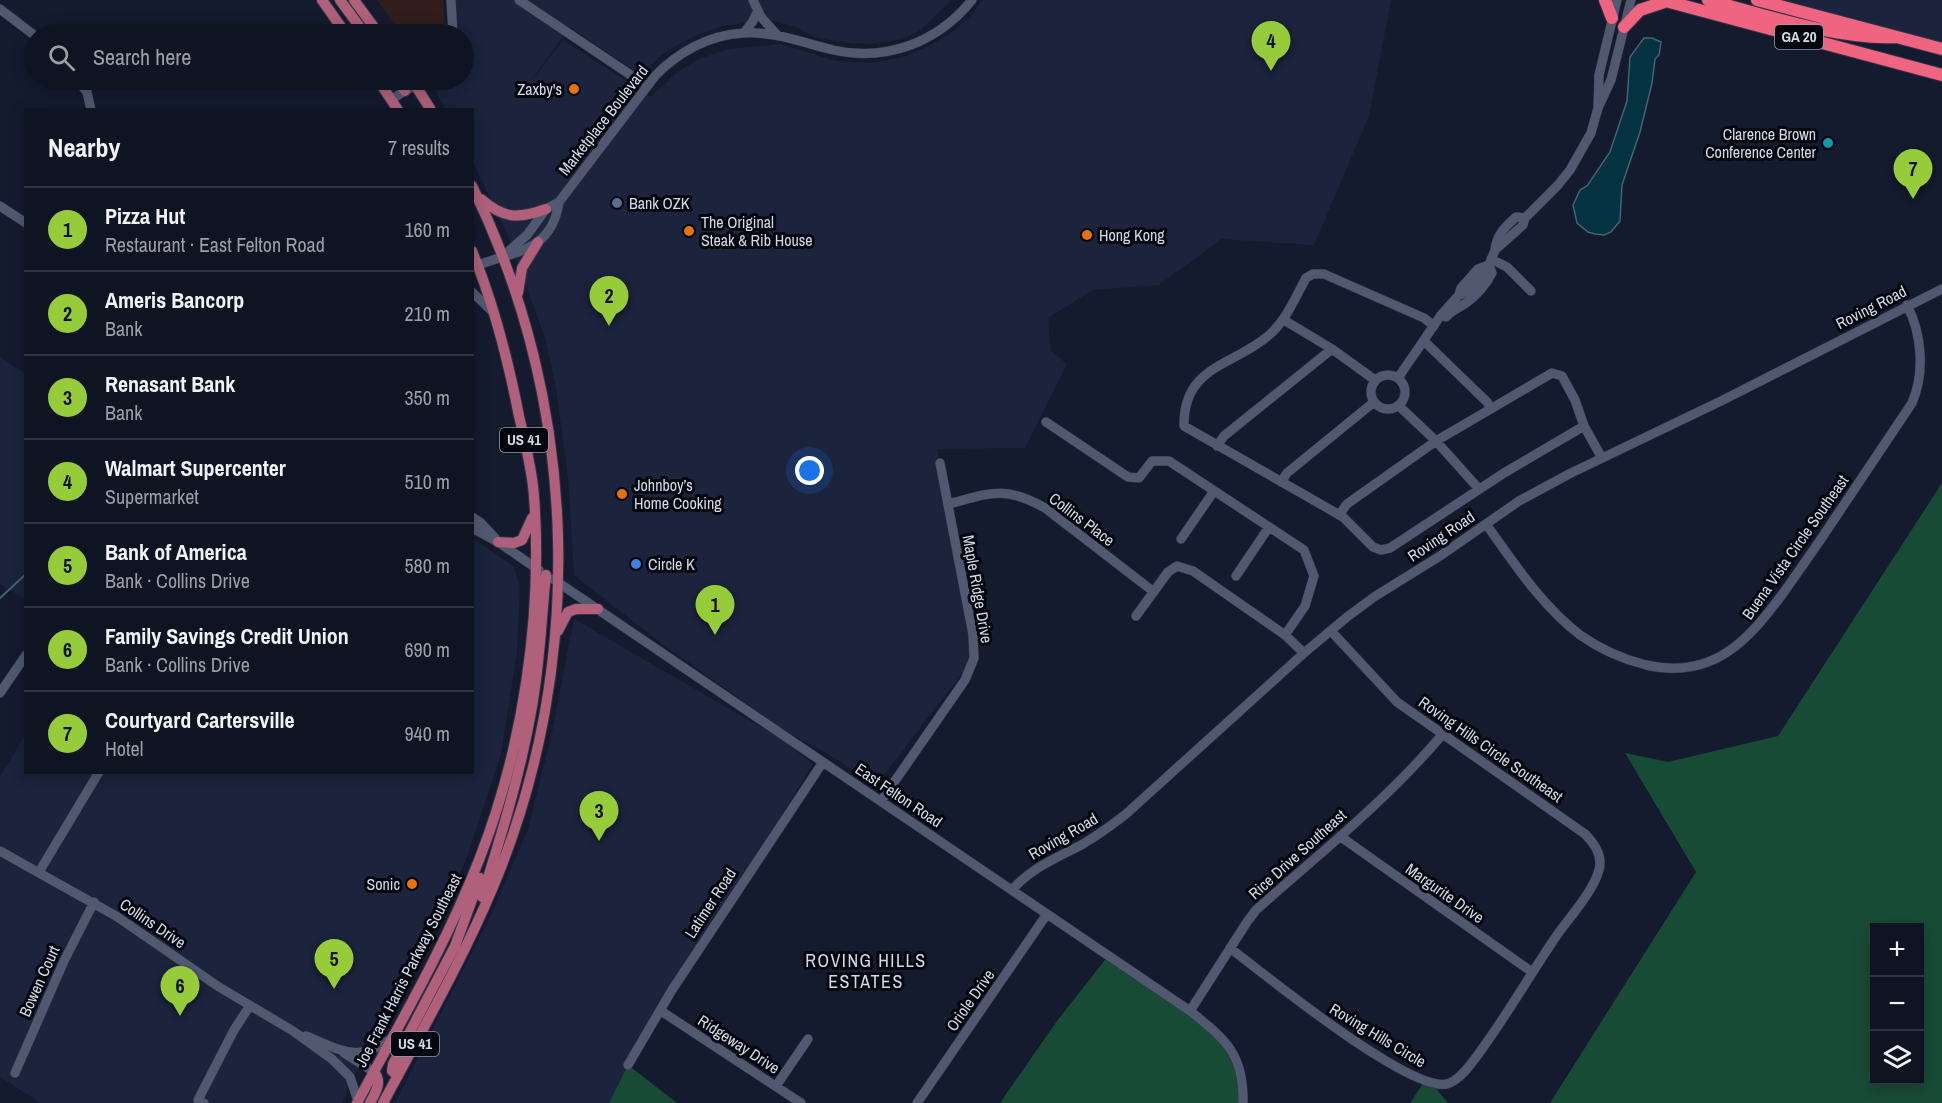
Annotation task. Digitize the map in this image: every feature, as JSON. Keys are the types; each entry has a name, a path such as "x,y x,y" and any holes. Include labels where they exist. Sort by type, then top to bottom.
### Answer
{"highway":[{"path":"1605,0 1612,18"},
{"path":"1708,0 1832,31 1870,38 1896,37"},
{"name":"GA 20","path":"1757,0 1942,49"},
{"path":"1624,27 1640,10 1664,1"},
{"name":"GA 20","path":"1664,1 1942,75"},
{"path":"1921,70 1942,70"}],"main road":[{"path":"322,0 339,24"},
{"path":"340,0 357,24"},
{"path":"354,0 372,24"},
{"path":"385,90 397,108"},
{"path":"421,90 430,108"},
{"name":"US 41","path":"383,1103 446,985 485,905 511,839 532,768 547,692 554,640 557,582 557,494 551,442 537,368 518,296 474,190"},
{"path":"478,197 497,212 514,216 530,215 546,209"},
{"path":"518,296 522,268 538,242"},
{"name":"Joe Frank Harris Parkway Southeast","path":"374,1071 457,913 483,849 509,766 521,713 529,660 536,568 534,495 506,353 474,256"},
{"path":"498,542 514,543 522,540 534,512"},
{"path":"485,905 481,900 517,777 531,711 543,625 546,575"},
{"path":"554,640 568,612 576,609 598,609"},
{"path":"398,1076 392,1071 393,1064 449,959 463,927 482,872 483,849"},
{"path":"362,1102 379,1082 374,1071"}],"street":[{"path":"451,0 452,24"},
{"path":"519,0 647,86"},
{"path":"753,0 766,24 778,36"},
{"name":"Marketplace Boulevard","path":"503,256 527,235 546,209 559,202 647,86 669,63 693,46 724,36 744,33 778,36 848,53 870,54 896,50 914,45 938,32 958,16 972,0"},
{"path":"1599,108 1599,75 1617,0"},
{"path":"1398,378 1441,315 1459,295 1466,293 1484,274 1497,237 1503,229 1516,218 1525,218 1570,170 1591,133 1611,80 1630,0"},
{"path":"0,9 24,27"},
{"path":"744,33 758,10"},
{"path":"85,90 91,108"},
{"path":"392,99 405,91"},
{"name":"Marketplace Boulevard","path":"478,265 526,250 538,242 557,217 559,202"},
{"path":"0,206 24,220"},
{"path":"1490,261 1507,267 1531,291"},
{"path":"1436,324 1466,304 1481,289 1491,273 1490,261"},
{"path":"1436,324 1324,274 1312,274 1306,278 1284,320 1268,336 1249,349 1212,368 1200,380 1188,399 1184,426 1339,515 1372,547 1381,550 1390,548 1479,489 1584,426"},
{"name":"Roving Road","path":"1012,890 1039,866 1088,840 1126,814 1304,652 1374,597 1440,556 1519,501 1942,289"},
{"path":"474,294 494,314"},
{"name":"Buena Vista Circle Southeast","path":"1486,524 1519,570 1550,607 1580,634 1609,652 1640,663 1669,669 1698,664 1734,649 1752,634 1810,557 1912,403 1919,381 1920,368 1914,322 1908,305"},
{"path":"1284,320 1332,349 1375,380"},
{"path":"1424,341 1487,402 1491,409"},
{"path":"1217,446 1224,436 1332,349"},
{"path":"1339,515 1347,504 1436,441 1552,373 1562,376 1575,400 1584,426 1602,458"},
{"path":"1385,375 1398,378 1406,390 1399,406 1383,408 1374,402 1371,391 1375,380 1385,375"},
{"path":"1281,482 1287,473 1374,402"},
{"path":"1399,406 1436,441 1479,489"},
{"path":"1047,422 1128,477 1139,478 1152,461 1169,461 1304,550 1314,576 1305,606 1285,635"},
{"name":"Maple Ridge Drive","path":"882,801 965,680 974,658 968,602 940,463"},
{"path":"1181,539 1214,491"},
{"name":"Collins Place","path":"948,504 997,492 1025,497 1045,508 1154,592"},
{"name":"East Felton Road","path":"474,518 498,542"},
{"path":"1236,576 1269,527"},
{"name":"East Felton Road","path":"474,529 498,542 598,609 1190,1011 1217,1032 1237,1060 1244,1085 1243,1103"},
{"path":"1136,616 1168,572 1177,566 1193,571 1285,635 1304,652"},
{"name":"Roving Hills Circle Southeast","path":"1331,631 1397,702 1575,825 1591,840 1600,857 1600,866 1594,881 1581,900"},
{"path":"0,693 24,658"},
{"name":"Rice Drive Southeast","path":"1190,1011 1256,910 1341,837 1411,771 1442,735"},
{"name":"Latimer Road","path":"628,1065 672,990 823,762"},
{"path":"39,872 98,774"},
{"name":"Margurite Drive","path":"1341,837 1532,972"},
{"name":"Collins Drive","path":"0,851 94,902 249,1007 292,1031 342,1067 350,1077 362,1102"},
{"name":"Roving Hills Circle","path":"1230,948 1330,1025 1416,1077 1436,1084 1447,1084 1466,1069 1506,1014 1581,900"},
{"name":"Bowen Court","path":"15,1073 64,961 94,902"},
{"name":"Oriole Drive","path":"917,1103 1047,914"},
{"path":"204,1103 198,1100 234,1030 249,1007"},
{"name":"Ridgeway Drive","path":"661,1011 801,1103"},
{"path":"292,1031 353,1053 368,1052 392,1038"},
{"path":"776,1086 808,1039"},
{"path":"337,1048 374,1071"}],"shaded area":[{"path":"377,0 443,0 444,24 394,24"},
{"path":"456,0 952,0 918,32 897,40 870,44 847,43 813,37 797,27 769,20 722,26 690,38 660,56 649,68 636,72 570,27 524,90 563,40 651,97 676,73 699,59 729,49 780,44 836,61 870,63 900,58 927,47 954,31 973,13 982,0 1391,0 1369,116 1314,245 1222,239 1159,285 1093,290 1048,318 1051,351 1067,364 1025,448 937,449 974,658 876,785 828,754 787,732 662,644 574,575 568,477 555,382 545,338 509,238 474,164 474,108 444,108 435,90 474,90 474,24 457,24"},
{"path":"1779,0 1942,0 1942,44"},
{"path":"1644,38 1652,38 1661,42 1659,55 1655,59 1652,83 1640,132 1622,185 1620,221 1611,232 1604,235 1595,234 1588,232 1577,223 1573,205 1580,190 1587,186 1610,152 1627,101 1630,57"},
{"path":"0,357 24,372 24,598 0,584"},
{"path":"474,539 514,567 520,587 517,652 501,754 468,854 443,916 394,1012 362,1058 342,1103 41,1103 0,1077 0,777 24,737 24,774 474,774"},
{"path":"574,619 780,738 813,764 628,1065 609,1103 395,1103 490,917 528,829 552,732"}],"green space":[{"path":"1942,483 1942,1103 1550,1103 1696,872 1625,753 1668,762 1778,736"},
{"path":"1108,956 1190,1011 1232,1052 1243,1103 1000,1103 1057,1021"},
{"path":"628,1065 677,1103 609,1103"},
{"path":"1427,1078 1448,1103 1410,1103"}],"waterway":[{"path":"0,598 24,576"}],"place":[{"name":"Walmart Supercenter","path":"1271,71"},
{"name":"Zaxby's","path":"574,89"},
{"name":"Clarence Brown Conference Center","path":"1828,143"},
{"name":"Courtyard Cartersville","path":"1913,199"},
{"name":"Bank OZK","path":"617,203"},
{"name":"The Original Steak & Rib House","path":"689,231"},
{"name":"Hong Kong","path":"1087,235"},
{"name":"Ameris Bancorp","path":"609,326"},
{"name":"Johnboy’s Home Cooking","path":"622,494"},
{"name":"Circle K","path":"636,564"},
{"name":"Pizza Hut","path":"715,635"},
{"name":"Renasant Bank","path":"599,841"},
{"name":"Sonic","path":"412,884"},
{"name":"Bank of America","path":"334,989"},
{"name":"Family Savings Credit Union","path":"180,1016"}],"district":[{"name":"ROVING HILLS ESTATES","path":"866,971"}]}
